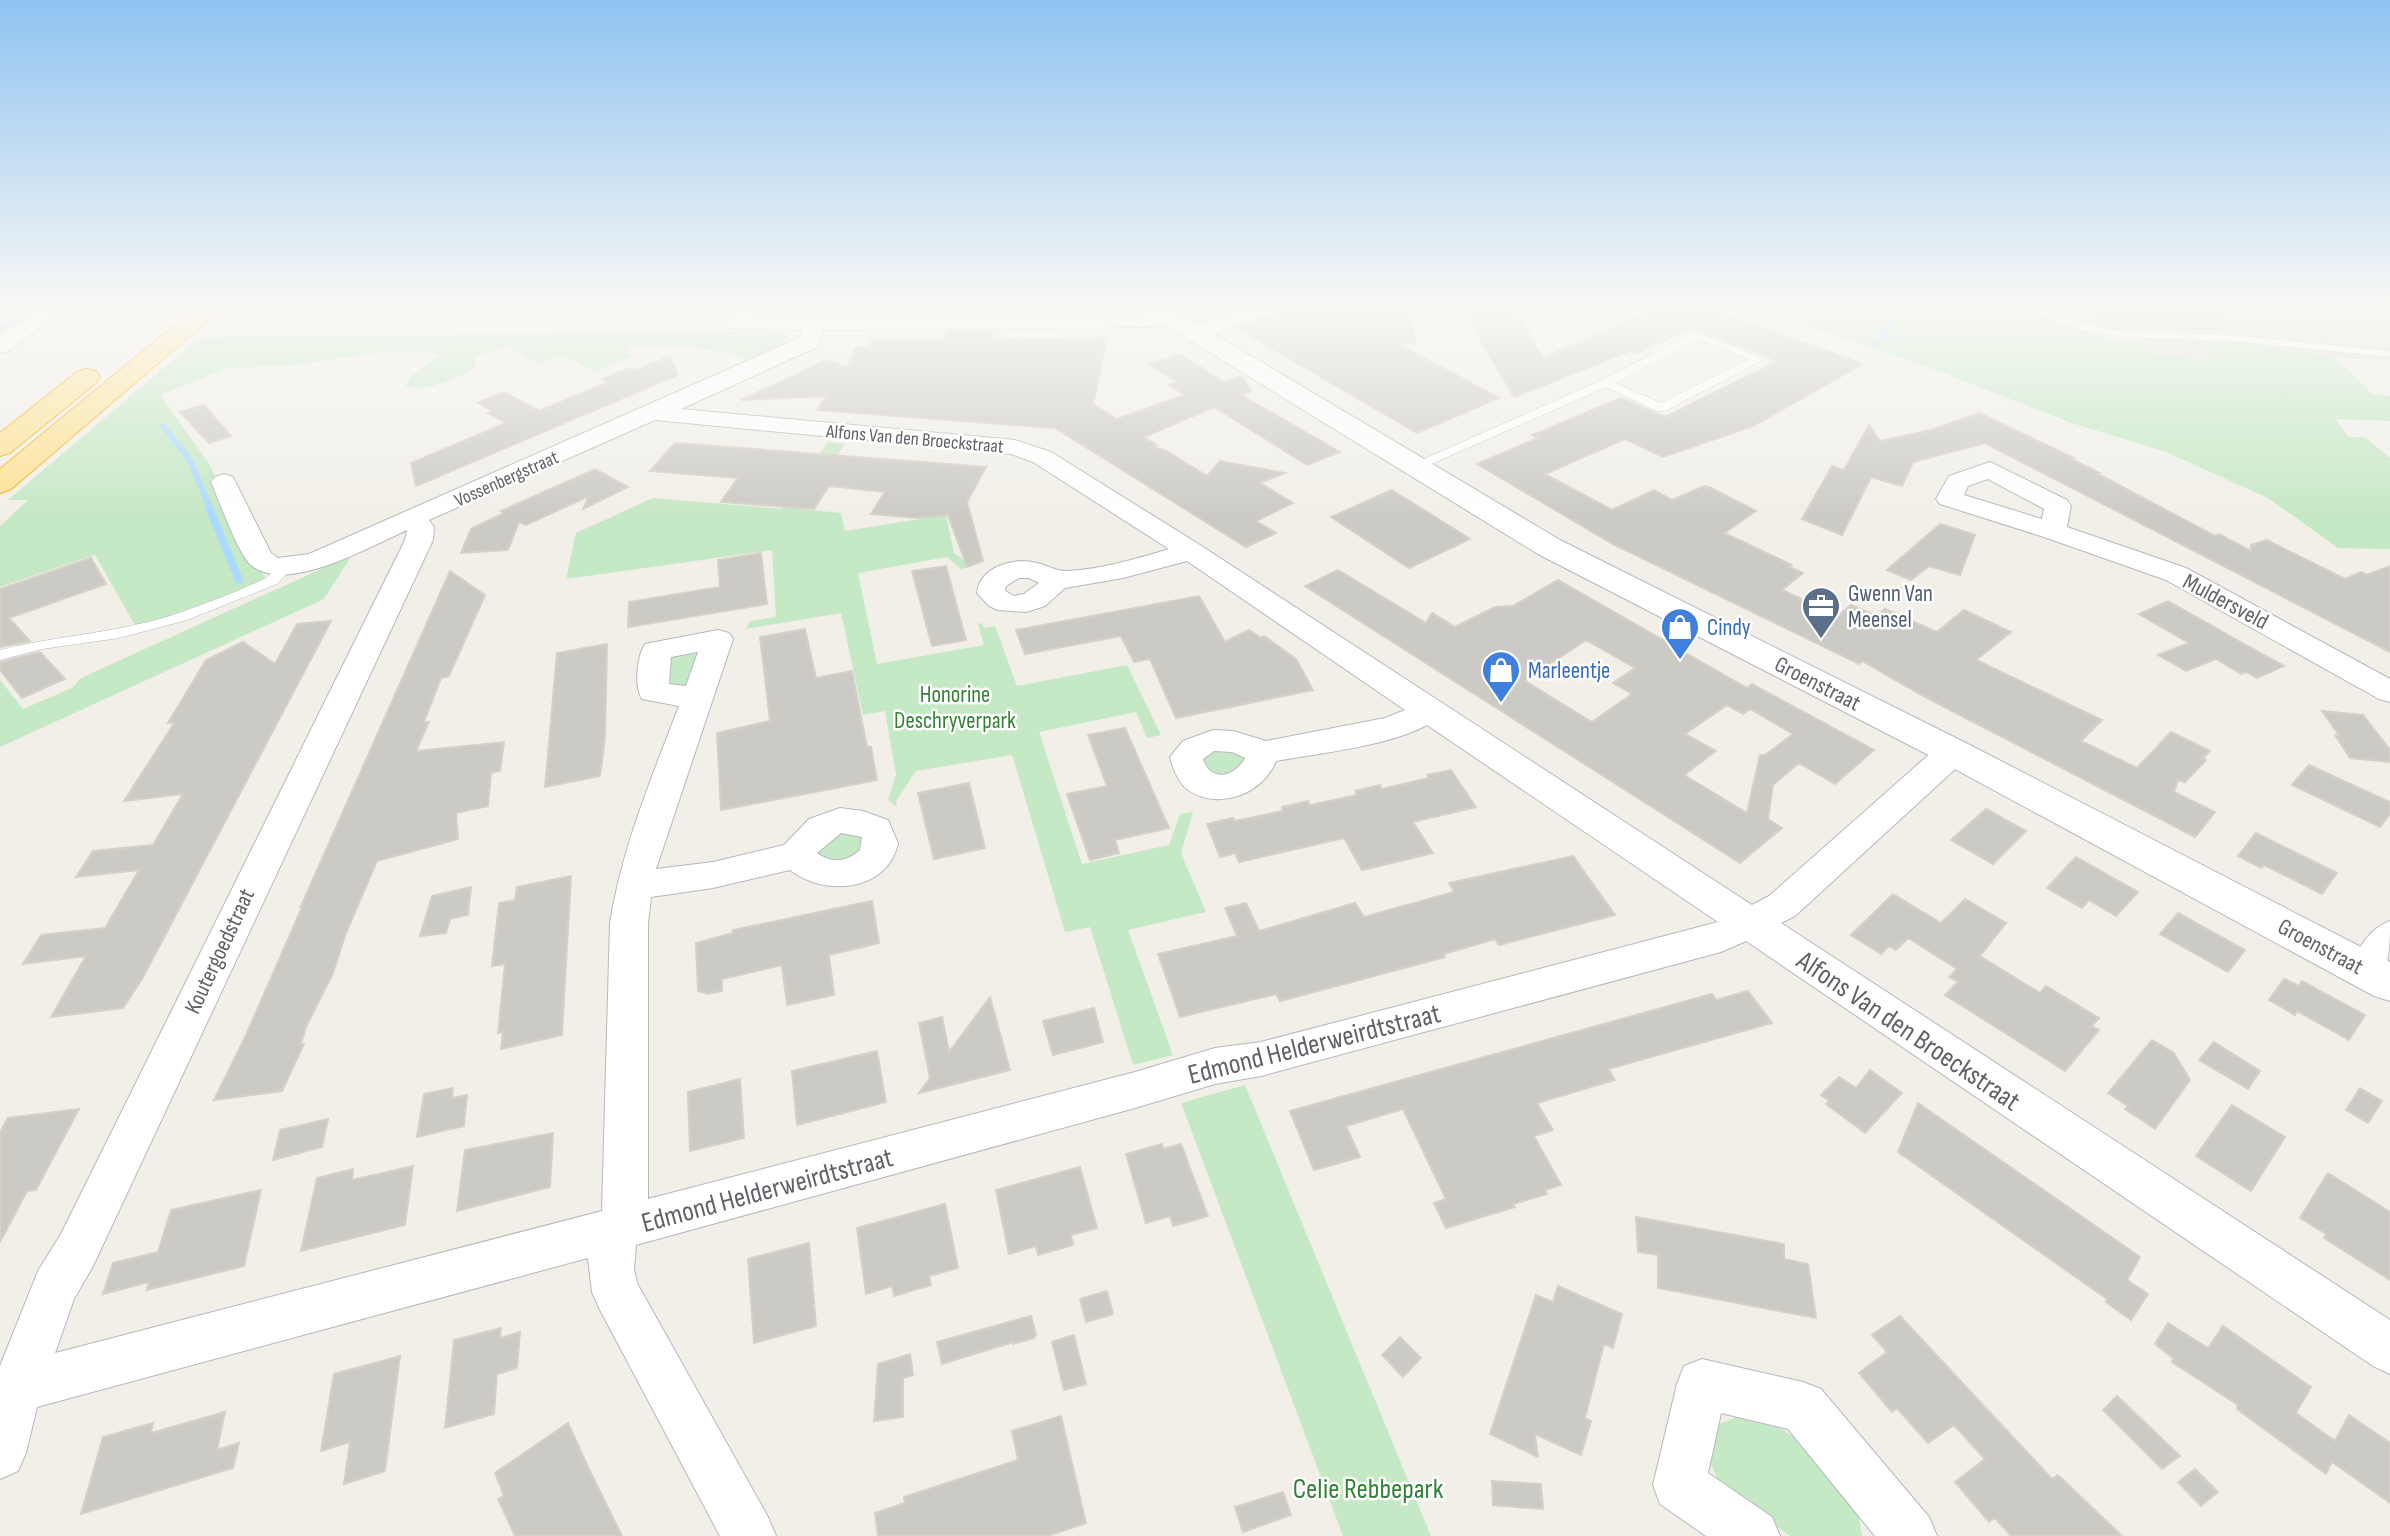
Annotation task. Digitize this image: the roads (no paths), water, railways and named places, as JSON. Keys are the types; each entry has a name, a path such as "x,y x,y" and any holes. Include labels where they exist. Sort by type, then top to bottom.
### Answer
{"highway":[{"path":"0,447 90,376"},
{"path":"0,484 129,376"}],"street":[{"name":"Vossenbergstraat","path":"285,568 315,561 414,519 735,376"},
{"name":"Groenstraat","path":"1266,376 1549,547 1953,752 2378,976"},
{"name":"Alfons Van den Broeckstraat","path":"653,413 1015,447 1042,457 1190,551 2390,1349"},
{"path":"224,482 259,558 273,567 285,568"},
{"name":"Koutergoedstraat","path":"0,1453 17,1387 55,1287 77,1250 419,540 421,527 414,519"},
{"name":"Muldersveld","path":"2053,531 2176,574 2390,692"},
{"path":"1057,580 1159,561 1190,551"},
{"name":"Edmond Helderweirdtstraat","path":"697,698 642,853 634,886 629,923 625,1212 611,1250 611,1270 616,1292 749,1536"},
{"path":"1263,753 1385,729 1429,710"},
{"name":"Edmond Helderweirdtstraat","path":"17,1387 620,1229 1122,1094 1191,1072 1261,1059 1696,945 1749,924 1782,906 1953,752"},
{"path":"634,886 713,875 796,855"},
{"path":"2378,976 2390,936"},
{"path":"1753,1536 1679,1485 1702,1384 1803,1406 1910,1536"}],"lane":[{"path":"1415,466 1620,376"},
{"path":"1606,383 1661,408 1726,376"},
{"path":"0,655 42,644 120,634 182,617 272,581 285,568"}],"waterway":[{"path":"163,426 190,460 211,511"},
{"path":"210,510 239,580"}],"place":[{"name":"Gwenn Van Meensel","path":"1821,640"},
{"name":"Cindy","path":"1680,661"},
{"name":"Marleentje","path":"1501,704"}],"park label":[{"name":"Honorine Deschryverpark","path":"955,707"},
{"name":"Celie Rebbepark","path":"1368,1488"}]}
